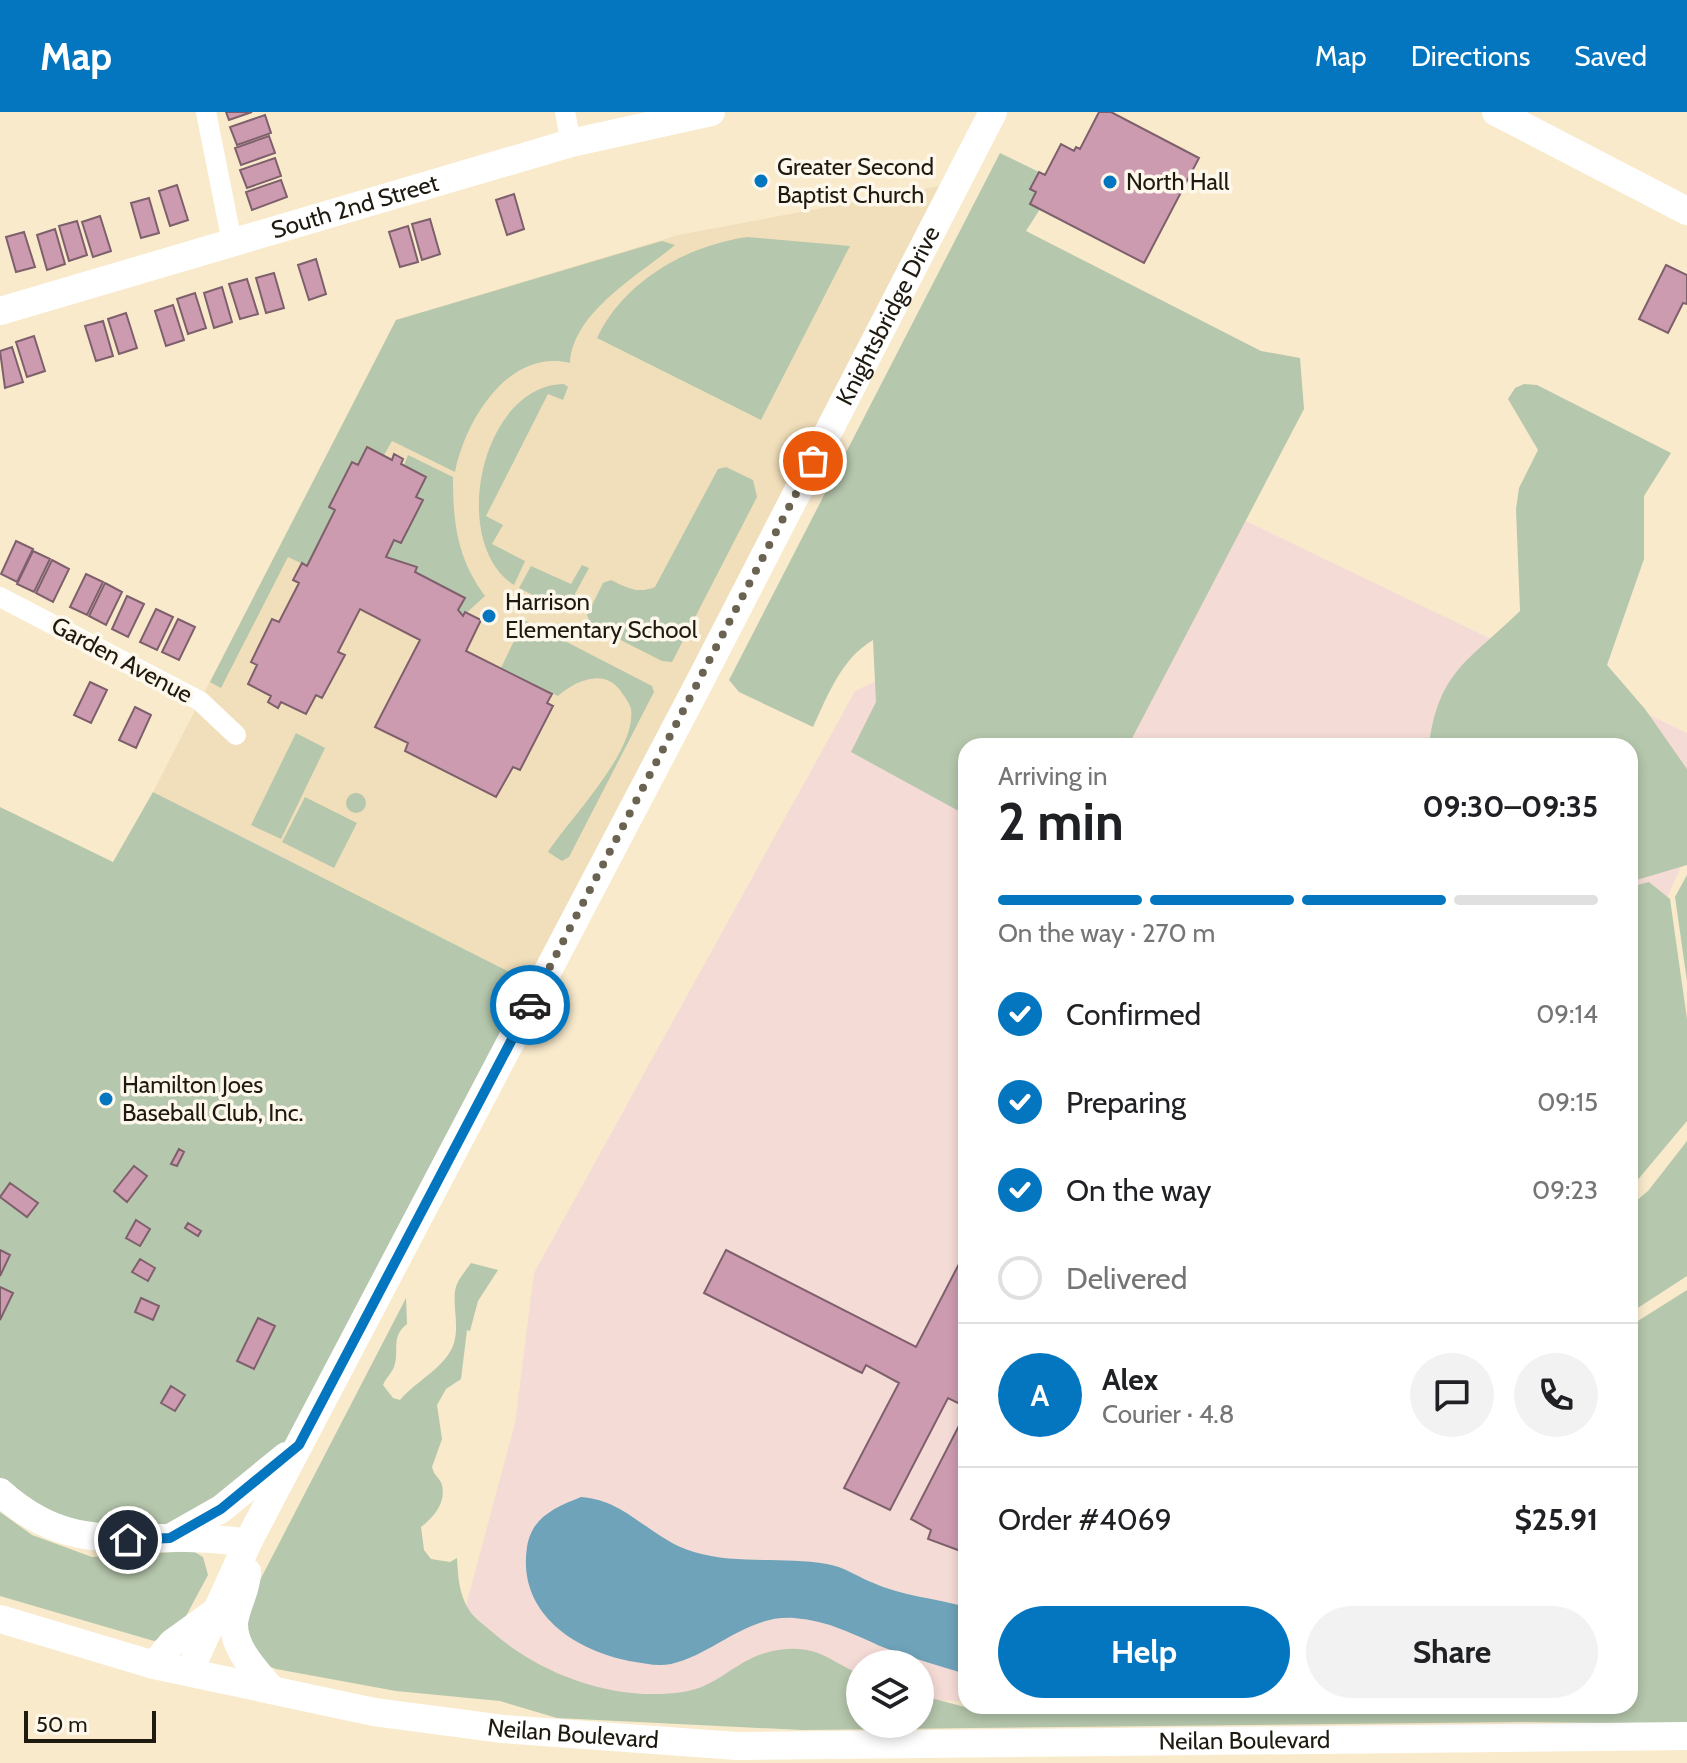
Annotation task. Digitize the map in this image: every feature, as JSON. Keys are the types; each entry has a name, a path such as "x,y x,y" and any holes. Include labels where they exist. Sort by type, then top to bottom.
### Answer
{"street":[{"path":"206,112 232,242"},
{"path":"565,112 571,143"},
{"name":"South 2nd Street","path":"0,311 571,143 711,112"},
{"name":"Knightsbridge Drive","path":"189,1672 248,1542 698,685 993,112"},
{"path":"1496,112 1687,211"},
{"name":"Garden Avenue","path":"0,597 200,701 236,735"},
{"path":"170,1538 221,1509 299,1445"},
{"path":"0,1492 43,1524 74,1535 114,1540 170,1538 248,1542 247,1583 234,1623 247,1660 272,1690"},
{"path":"154,1665 172,1643 216,1612"},
{"name":"Neilan Boulevard","path":"0,1619 154,1665 374,1712 503,1729 737,1746 1687,1736"}],"shaded area":[{"name":"Harrison Elementary School","path":"956,183 539,987 153,792 396,320 678,235"},
{"path":"1227,512 1687,733 1687,853 1638,963 1638,738 958,738 958,1701 934,1700 934,1650 846,1650 846,1699 538,1691 449,1669 515,1423 534,1273 855,691"}],"green space":[{"path":"1000,153 1039,172 1031,189 1036,192 1040,209 1026,231 1261,351 1300,358 1304,409 1132,738 958,738 958,811 851,752 876,702 873,640 844,667 813,727 739,692 729,680"},
{"path":"747,237 850,246 761,420 597,338 623,299 659,270 702,249"},
{"path":"662,241 675,245 595,311 574,345 570,363 548,361 527,367 509,377 493,393 468,431 455,472 392,441 384,455 367,447 358,465 351,464 329,506 335,510 307,566 288,557 221,688 210,682 396,320"},
{"path":"564,384 568,387 563,400 548,394 486,516 503,525 492,544 525,561 514,585 494,564 482,536 479,503 483,469 494,437 512,410 535,391"},
{"path":"1524,384 1537,385 1671,453 1644,496 1644,559 1607,665 1645,709 1687,769 1687,865 1638,880 1638,738 1430,738 1440,700 1449,683 1472,655 1520,611 1516,509 1519,488 1538,450 1508,399 1515,388"},
{"path":"408,455 453,477 458,540 468,568 485,596 463,616 458,610 464,598 415,572 416,567 386,557 394,540 401,543 423,500 416,497 404,465"},
{"path":"726,467 753,480 757,497 672,662 662,661 591,625 587,615 603,583 611,580 638,590 655,587 718,469"},
{"path":"582,565 589,568 569,605 558,608 519,588 531,566 571,584"},
{"path":"524,620 652,686 654,692 569,857 562,861 548,852 613,764 630,726 631,709 622,693 608,680 582,681 558,696 501,668"},
{"path":"296,733 325,748 281,839 251,825"},
{"path":"153,792 539,987 299,1445 221,1509 128,1540 0,1492 0,807 113,862"},
{"path":"356,793 363,796 366,803 363,810 356,813 349,810 346,803 349,796"},
{"path":"305,797 357,823 334,868 282,842"},
{"path":"1687,875 1687,981 1675,897"},
{"path":"1649,882 1670,899 1687,1019 1687,1121 1638,1179 1638,885"},
{"path":"1687,1141 1687,1276 1638,1308 1638,1199"},
{"path":"471,1263 498,1270 478,1301 470,1331 467,1330 461,1379 446,1389 437,1405 442,1439 432,1467 443,1492 441,1504 421,1527 424,1550 431,1559 450,1562 457,1558 461,1592 471,1613 511,1647 556,1672 580,1682 631,1693 657,1694 697,1689 770,1651 809,1651 846,1668 846,1730 557,1718 500,1701 396,1691 276,1669 257,1662 243,1613 406,1298 407,1324 397,1339 396,1361 383,1385 393,1398 400,1400 443,1361 453,1346 456,1330 455,1290"},
{"path":"1687,1290 1687,1724 1519,1722 934,1729 934,1699 958,1705 958,1714 1638,1714 1638,1321"},
{"path":"0,1512 32,1535 92,1557 193,1551 203,1557 208,1575 178,1631 154,1641 0,1596"}],"water":[{"path":"581,1497 597,1500 612,1505 664,1538 694,1552 727,1558 827,1564 894,1591 958,1605 958,1672 934,1664 934,1650 890,1650 830,1625 794,1618 761,1622 687,1659 666,1665 608,1656 588,1648 554,1625 540,1609 531,1591 526,1570 527,1547 534,1528 546,1515"}],"building":[{"path":"226,112 252,112 229,120"},
{"name":"North Hall","path":"1099,112 1111,112 1199,158 1144,263 1030,204 1036,192 1030,189 1039,172 1045,175 1061,144 1074,151 1076,147 1080,149"},
{"path":"265,115 271,133 237,145 230,127"},
{"path":"269,136 275,153 241,165 235,148"},
{"path":"275,158 281,176 247,188 240,170"},
{"path":"281,180 287,197 252,210 246,192"},
{"path":"177,185 188,220 170,226 159,191"},
{"path":"514,194 524,229 507,235 496,200"},
{"path":"149,198 159,233 141,238 131,203"},
{"path":"100,216 111,251 93,257 82,222"},
{"path":"430,219 440,254 422,260 412,224"},
{"path":"77,221 87,255 69,261 59,226"},
{"path":"408,226 418,262 400,267 389,232"},
{"path":"55,229 65,264 47,270 37,235"},
{"path":"24,232 35,267 16,272 6,237"},
{"path":"316,259 326,294 309,300 298,265"},
{"path":"1666,265 1687,275 1687,304 1683,303 1668,333 1639,319"},
{"path":"274,273 284,308 266,313 256,278"},
{"path":"247,279 258,314 240,319 229,284"},
{"path":"222,287 232,322 214,328 204,293"},
{"path":"195,293 206,328 188,334 177,299"},
{"path":"173,305 184,340 166,346 155,311"},
{"path":"126,313 137,348 119,354 108,319"},
{"path":"103,321 113,356 96,361 85,326"},
{"path":"34,336 45,371 27,377 16,342"},
{"path":"12,347 23,382 5,388 0,351"},
{"path":"367,447 392,460 394,454 403,459 401,464 426,477 416,497 423,500 401,543 394,540 386,557 417,567 415,572 465,598 458,610 463,616 465,612 481,620 466,651 552,694 547,703 553,706 520,770 513,767 496,797 405,751 408,743 375,727 420,640 360,609 338,652 345,655 322,698 316,695 306,714 281,702 278,708 268,702 271,696 248,684 257,665 251,662 272,619 279,622 299,583 293,580 302,563 307,566 335,510 329,507 352,462 358,465"},
{"path":"16,541 33,549 17,582 1,574"},
{"path":"33,551 50,559 34,592 17,584"},
{"path":"52,560 69,569 53,602 36,593"},
{"path":"86,574 103,582 87,615 70,607"},
{"path":"105,583 122,592 106,625 89,616"},
{"path":"127,596 144,604 128,637 112,629"},
{"path":"156,609 173,617 157,650 140,642"},
{"path":"178,619 195,627 179,660 162,652"},
{"path":"90,682 107,690 91,723 74,715"},
{"path":"135,707 151,715 136,748 119,740"},
{"path":"179,1149 184,1152 177,1166 171,1164"},
{"path":"134,1166 147,1176 127,1202 114,1191"},
{"path":"10,1183 38,1203 27,1217 0,1197"},
{"path":"136,1220 150,1229 140,1246 126,1238"},
{"path":"188,1223 201,1231 198,1236 185,1228"},
{"path":"0,1250 10,1255 0,1276"},
{"path":"726,1250 916,1347 958,1266 958,1403 948,1398 890,1510 844,1488 899,1383 866,1365 862,1373 704,1293"},
{"path":"140,1259 155,1268 148,1281 132,1272"},
{"path":"0,1287 13,1293 0,1320"},
{"path":"141,1298 159,1306 153,1320 135,1312"},
{"path":"258,1318 275,1326 254,1369 237,1361"},
{"path":"171,1386 185,1395 175,1411 161,1403"},
{"path":"958,1428 958,1550 928,1539 931,1530 911,1519"}],"way so far":[{"path":"530,1005 813,461"}],"place":[{"name":"Greater Second Baptist Church","path":"761,181"},
{"name":"North Hall","path":"1110,182"},
{"name":"Harrison Elementary School","path":"489,616"},
{"name":"Hamilton Joes Baseball Club, Inc.","path":"106,1099"}],"route":[{"path":"128,1540 170,1538 186,1526 221,1509 299,1445 530,1005"}]}
